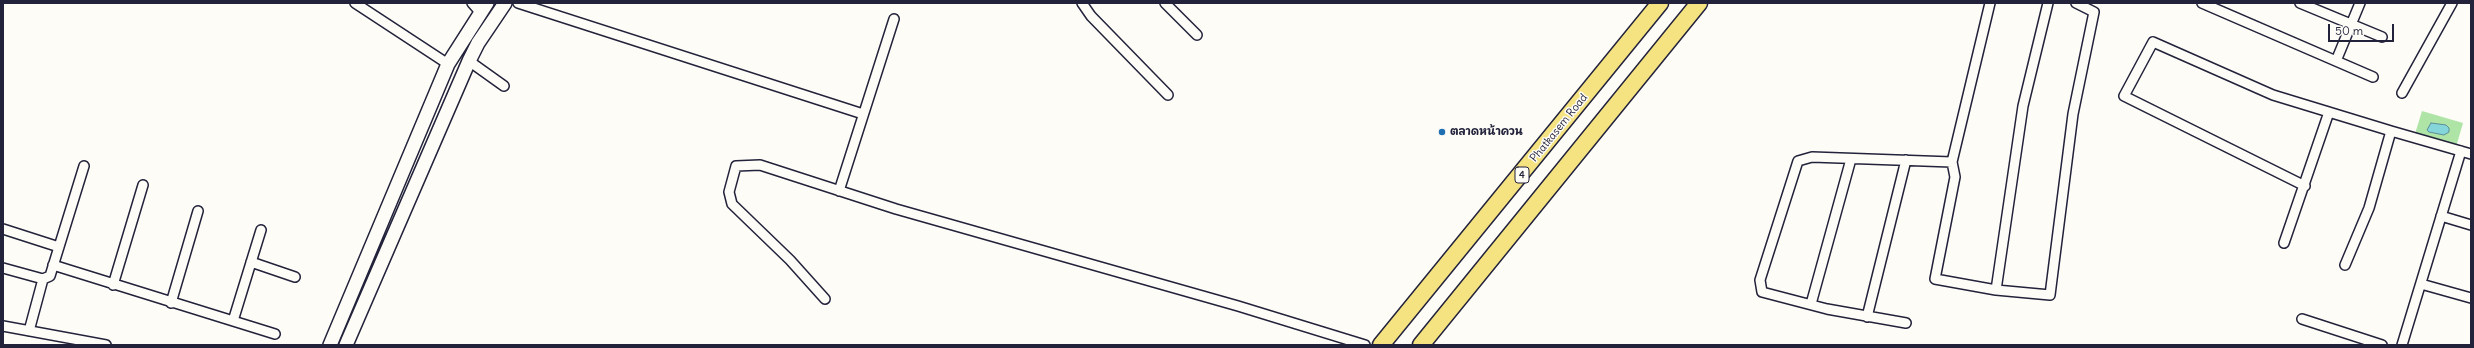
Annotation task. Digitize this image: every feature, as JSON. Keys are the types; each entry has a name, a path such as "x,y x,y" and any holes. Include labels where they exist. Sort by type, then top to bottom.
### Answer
{"highway":[{"name":"Phatkasem Road","path":"1381,345 1660,3"},
{"path":"1421,345 1699,3"}],"main road":[{"path":"346,345 469,62 505,3"},
{"path":"330,345 448,64 480,6"}],"street":[{"path":"355,3 448,64"},
{"path":"518,3 863,114"},
{"path":"1082,3 1091,16 1168,95"},
{"path":"1165,3 1197,35"},
{"path":"1990,3 1952,162 1955,177 1935,279 1996,290 2050,295 2073,114 2094,12 2076,3"},
{"path":"1996,290 2023,106 2048,3"},
{"path":"2202,3 2373,77"},
{"path":"2300,3 2382,37"},
{"path":"2336,61 2360,3"},
{"path":"2402,93 2452,3"},
{"path":"839,191 894,19"},
{"path":"2305,186 2124,96 2153,42 2273,95 2471,154"},
{"path":"469,62 504,86"},
{"path":"2284,243 2305,186 2329,112"},
{"path":"2345,265 2368,208 2391,131"},
{"path":"2402,345 2461,151"},
{"path":"1906,323 1867,317 1762,292 1760,280 1798,161 1812,157 1952,162"},
{"path":"1811,304 1852,159"},
{"path":"1867,317 1906,160"},
{"path":"825,299 790,260 737,210 729,192 736,166 748,164 760,165 839,191 1365,345"},
{"path":"3,268 43,279 50,276 84,166"},
{"path":"113,285 143,185"},
{"path":"171,302 198,211"},
{"path":"2441,216 2471,225"},
{"path":"3,229 59,247"},
{"path":"233,321 261,230"},
{"path":"251,262 295,277"},
{"path":"53,265 113,285 275,334"},
{"path":"29,331 43,279"},
{"path":"2421,284 2471,298"},
{"path":"2302,319 2382,345"},
{"path":"3,326 106,345"}],"green space":[{"path":"2422,111 2463,123 2456,147 2415,134"}],"water":[{"path":"2431,123 2446,125 2449,128 2449,132 2444,135 2429,132 2427,130"}],"place":[{"name":"ตลาดหน้าควน","path":"1442,132"}]}
